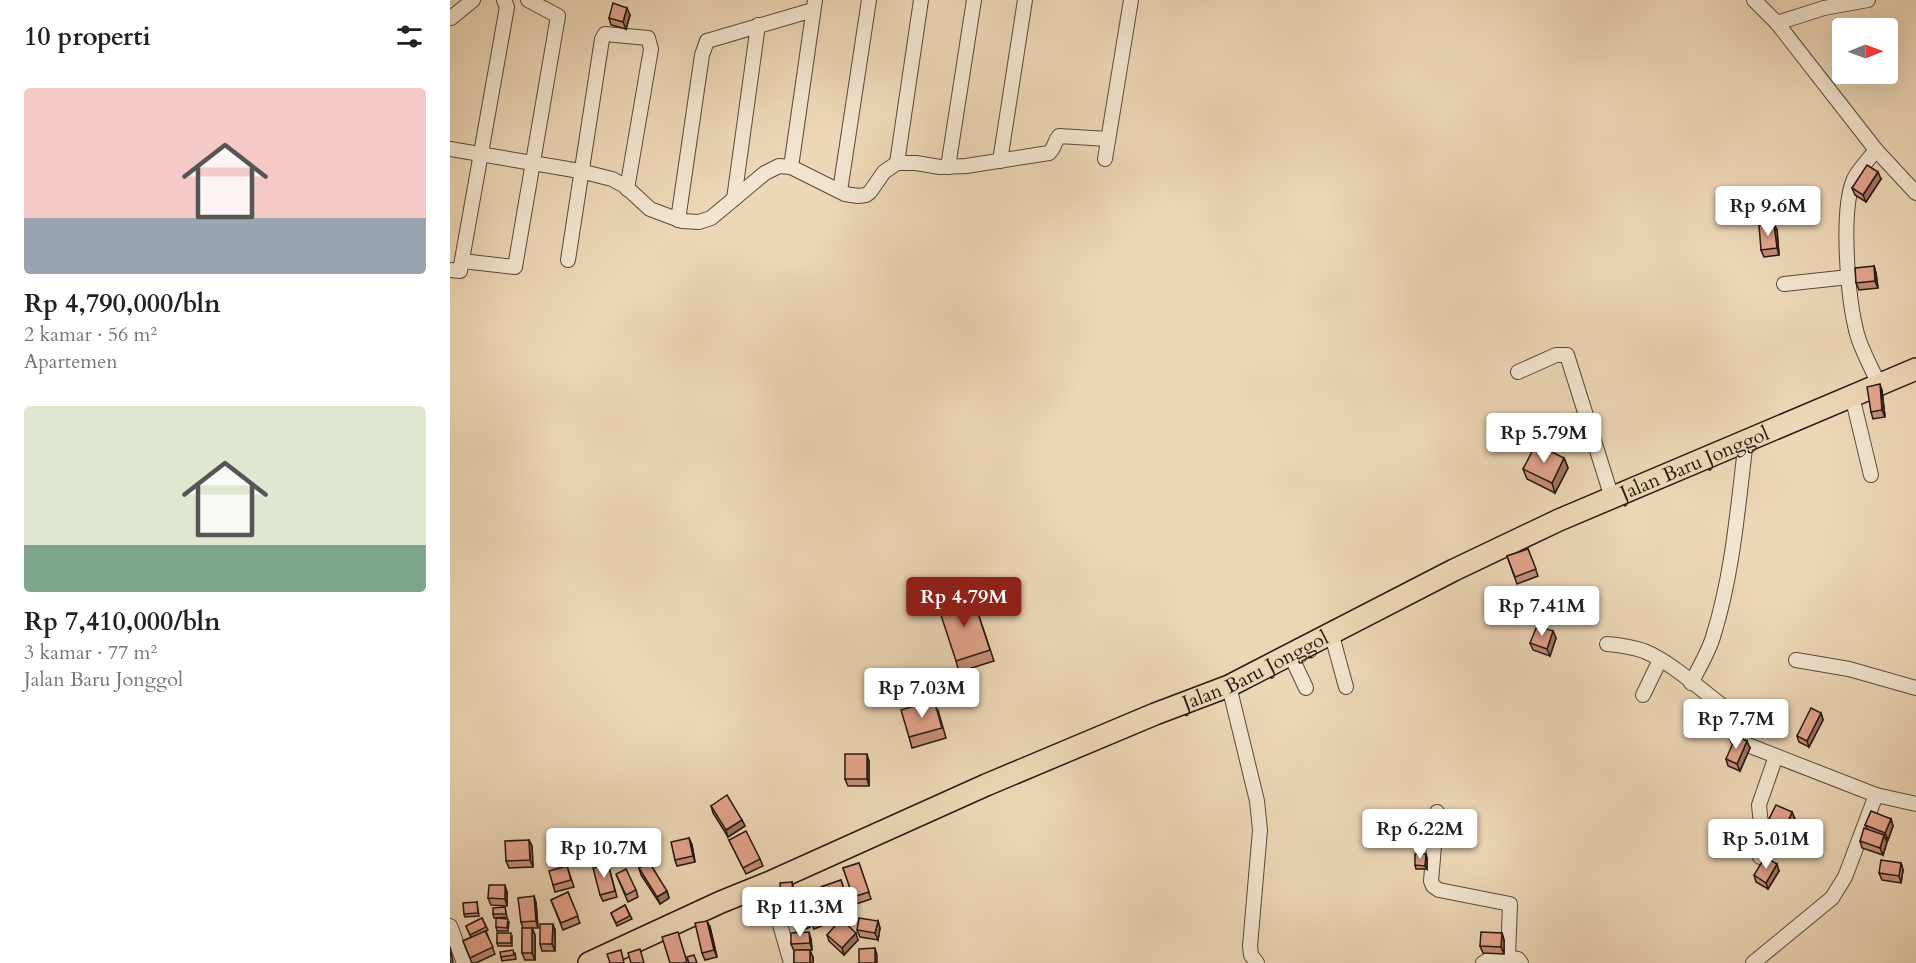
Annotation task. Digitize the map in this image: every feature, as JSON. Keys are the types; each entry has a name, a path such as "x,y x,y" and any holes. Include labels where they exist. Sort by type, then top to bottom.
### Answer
{"main road":[{"name":"Jalan Baru Jonggol","path":"589,963 721,902 1035,764 1229,686 1331,632 1559,520 1916,369"}],"street":[{"path":"451,0 451,22"},
{"path":"451,22 473,0"},
{"path":"450,270 460,271 462,261 507,7 504,0"},
{"path":"462,261 514,267 558,16 528,0"},
{"path":"840,192 869,0"},
{"path":"897,163 921,0"},
{"path":"948,167 974,0"},
{"path":"1000,161 1025,0"},
{"path":"1105,159 1131,0"},
{"path":"1754,0 1777,23 1876,150 1916,193"},
{"path":"1777,23 1824,8 1868,0"},
{"path":"678,220 704,45 710,39 814,5 791,167"},
{"path":"734,199 758,25"},
{"path":"568,260 580,171 602,39 605,34 648,38 651,49 627,189"},
{"path":"450,149 580,171 612,179 650,209 678,220 705,221 773,167 791,167 840,192 858,196 866,195 884,172 897,163 948,167 1050,153 1059,136 1108,139"},
{"path":"1876,150 1854,178 1848,199 1849,277 1857,334 1880,385"},
{"path":"1785,284 1849,277"},
{"path":"1518,372 1556,355 1567,355 1612,498"},
{"path":"1852,396 1871,475"},
{"path":"1691,683 1713,638 1719,612 1730,561 1746,440"},
{"path":"1331,632 1346,687"},
{"path":"1607,644 1631,647 1660,660 1728,710 1733,717 1735,737 1740,742 1876,795 1916,804"},
{"path":"1290,654 1306,688"},
{"path":"1643,695 1660,660"},
{"path":"1796,660 1849,669 1916,688"},
{"path":"1229,686 1254,790 1260,830 1250,946 1251,955 1257,963"},
{"path":"1760,857 1762,835 1759,805 1776,756"},
{"path":"1753,963 1832,898 1845,877 1876,795"},
{"path":"1437,812 1431,881 1433,886 1439,890 1510,904 1508,957"},
{"path":"768,883 790,963"},
{"path":"450,926 464,963"},
{"path":"1483,963 1491,958 1508,957 1518,959 1521,963"}],"building":[{"path":"613,3 627,8 623,22 609,18"},
{"path":"1867,165 1878,172 1863,195 1852,188"},
{"path":"1774,224 1777,248 1761,250 1759,225"},
{"path":"1874,266 1875,281 1856,283 1855,268"},
{"path":"1880,384 1882,410 1871,412 1867,387"},
{"path":"1536,444 1564,458 1552,483 1523,469"},
{"path":"1528,549 1536,569 1515,577 1507,556"},
{"path":"972,595 990,650 956,661 938,606"},
{"path":"1537,626 1553,631 1547,649 1530,643"},
{"path":"934,700 942,728 909,737 901,710"},
{"path":"1811,708 1821,713 1807,741 1797,736"},
{"path":"1736,736 1747,741 1737,764 1726,759"},
{"path":"845,754 867,754 867,779 845,779"},
{"path":"727,795 742,820 726,830 711,806"},
{"path":"1776,805 1792,812 1786,827 1769,819"},
{"path":"1871,811 1891,819 1885,833 1865,825"},
{"path":"1864,828 1884,835 1880,848 1860,841"},
{"path":"746,831 760,859 743,868 729,840"},
{"path":"689,838 693,856 675,860 671,842"},
{"path":"529,840 530,860 506,861 505,841"},
{"path":"1415,854 1426,854 1425,866 1415,865"},
{"path":"1765,857 1777,864 1766,883 1754,875"},
{"path":"1881,860 1901,863 1899,876 1879,873"},
{"path":"649,862 667,891 657,897 639,868"},
{"path":"859,863 869,892 853,897 843,868"},
{"path":"608,864 615,891 600,895 593,868"},
{"path":"567,866 571,880 553,885 549,871"},
{"path":"626,869 636,890 626,895 616,874"},
{"path":"841,880 845,894 826,901 821,887"},
{"path":"792,882 793,893 781,894 780,883"},
{"path":"489,885 505,885 505,899 488,898"},
{"path":"815,889 825,917 812,922 802,894"},
{"path":"568,892 578,916 561,923 551,900"},
{"path":"534,896 536,921 521,922 518,898"},
{"path":"798,898 807,921 794,926 785,904"},
{"path":"477,902 478,913 464,914 463,903"},
{"path":"625,905 630,916 616,923 611,913"},
{"path":"505,907 506,914 493,914 493,908"},
{"path":"482,918 486,927 470,935 466,926"},
{"path":"496,918 508,919 507,928 496,927"},
{"path":"859,918 878,921 875,933 857,930"},
{"path":"841,919 856,933 842,948 827,935"},
{"path":"707,921 714,950 702,953 695,923"},
{"path":"540,924 553,924 552,944 540,944"},
{"path":"522,928 532,928 532,953 522,953"},
{"path":"485,931 493,947 470,958 463,941"},
{"path":"678,932 687,962 670,963 662,937"},
{"path":"809,932 810,943 791,944 791,933"},
{"path":"1481,932 1502,933 1501,947 1480,946"},
{"path":"497,933 511,933 511,943 497,943"},
{"path":"875,948 875,963 859,963 859,949"},
{"path":"640,949 644,963 631,963 628,953"},
{"path":"513,950 514,955 501,957 500,952"},
{"path":"621,950 624,963 610,963 607,954"},
{"path":"794,950 810,950 810,963 794,963"},
{"path":"694,955 697,963 689,963 687,957"}]}
